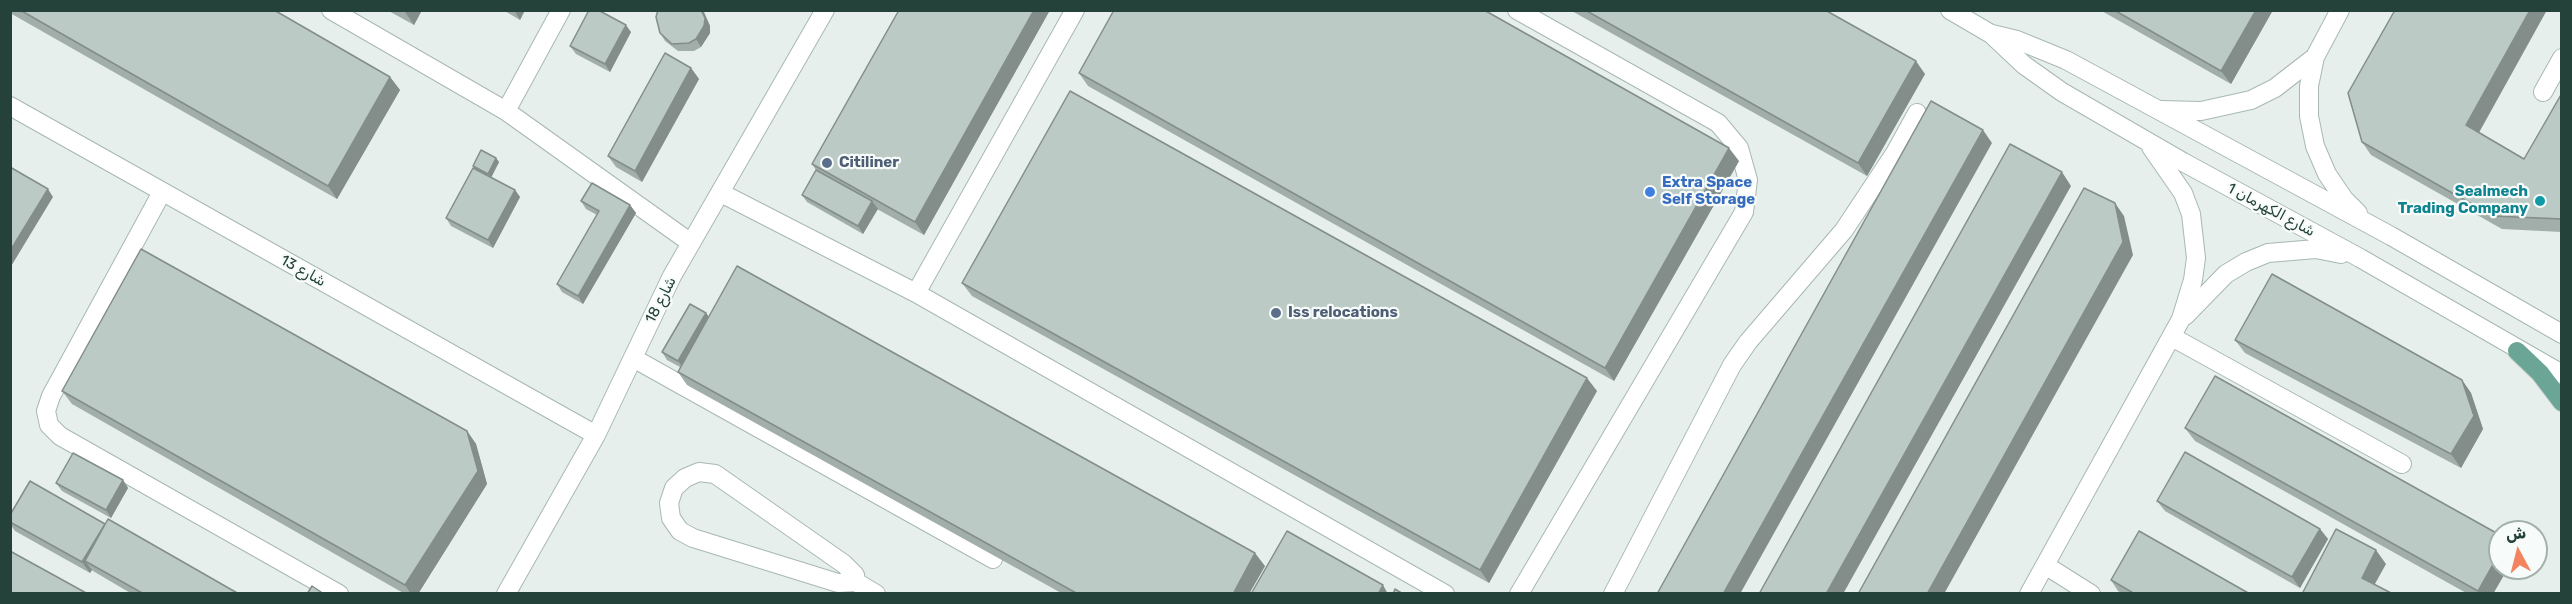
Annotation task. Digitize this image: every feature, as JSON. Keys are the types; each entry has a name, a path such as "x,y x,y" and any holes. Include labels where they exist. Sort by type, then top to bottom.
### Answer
{"main road":[{"path":"2517,351 2540,373 2562,402"}],"street":[{"path":"331,10 506,111 691,243"},
{"path":"506,111 561,10"},
{"name":"شارع 18","path":"506,594 596,435 654,310 825,10"},
{"path":"916,293 1075,10"},
{"path":"1517,10 1718,123 1739,148 1748,180 1744,212 1519,594"},
{"name":"شارع الكهرمان 1","path":"1950,10 1990,34 2043,79 2182,162 2360,258 2517,351 2562,374"},
{"path":"2340,10 2315,57 2309,86 2309,106 2315,146 2327,174 2344,199 2365,220 2391,236"},
{"name":"شارع الكهرمان 1","path":"1990,34 2017,40 2058,57 2391,236 2562,334"},
{"path":"2150,108 2202,111 2243,102 2275,88 2315,57"},
{"path":"2543,92 2562,58"},
{"name":"شارع 13","path":"10,106 596,435"},
{"path":"1613,594 1732,365 1748,342 1844,230 1895,153 1917,113"},
{"path":"2029,594 2181,319 2196,258 2191,214 2171,174 2145,139"},
{"path":"162,192 51,396 46,411 50,425 60,436 339,594"},
{"path":"720,193 916,293 1445,594"},
{"path":"2181,319 2226,274 2268,253 2316,249 2360,258"},
{"path":"2172,337 2402,464"},
{"path":"633,358 993,559"},
{"path":"856,582 843,584 693,538 680,531 671,518 669,503 674,488 685,478 699,472 715,474 851,569 856,582 876,594"},
{"path":"2045,565 2091,594"}],"building":[{"path":"20,10 274,10 390,77 328,186"},
{"path":"589,10 598,10 626,25 605,64 570,46"},
{"path":"658,10 701,10 705,18 704,26 696,39 689,43 672,44 660,33 656,17"},
{"path":"899,10 1034,10 915,222 812,164"},
{"path":"1114,10 1484,10 1729,148 1605,368 1079,73"},
{"path":"1585,10 1825,10 1916,61 1858,163"},
{"path":"2114,10 2256,10 2221,71"},
{"path":"2395,10 2530,10 2466,125 2524,159 2562,93 2562,219 2493,216 2362,142 2348,93"},
{"path":"665,53 691,68 635,171 608,156"},
{"path":"1070,91 1587,378 1480,570 962,283"},
{"path":"1931,101 1983,130 1723,594 1657,594"},
{"path":"2010,144 2062,172 1826,594 1759,594"},
{"path":"481,150 496,158 488,174 473,166"},
{"path":"10,167 48,189 10,251"},
{"path":"473,168 515,190 488,240 446,218"},
{"path":"816,170 872,201 858,226 802,195"},
{"path":"592,183 630,205 578,296 557,284 599,211 581,201"},
{"path":"2084,188 2115,203 2123,242 1927,594 1858,594"},
{"path":"141,249 467,431 478,471 405,585 62,391"},
{"path":"737,266 1255,553 1233,594 1078,594 678,372"},
{"path":"2272,274 2462,380 2474,416 2451,454 2235,340"},
{"path":"690,304 706,313 678,361 662,352"},
{"path":"2215,376 2488,528 2488,573 2478,591 2185,428"},
{"path":"2185,452 2320,529 2292,577 2157,501"},
{"path":"73,453 123,480 106,510 56,483"},
{"path":"30,481 105,524 82,562 10,522 10,515"},
{"path":"108,519 239,594 144,594 85,561"},
{"path":"2336,529 2376,550 2362,578 2393,594 2302,594"},
{"path":"1287,531 1383,585 1378,594 1251,594"},
{"path":"2139,531 2250,594 2135,594 2111,580"},
{"path":"10,551 88,594 10,594"},
{"path":"312,586 324,594 307,594"},
{"path":"1395,589 1403,594 1393,594"}],"place":[{"name":"Citiliner","path":"827,163"},
{"name":"Extra Space Self Storage","path":"1650,192"},
{"name":"Sealmech Trading Company","path":"2540,201"},
{"name":"Iss relocations","path":"1276,313"}]}
